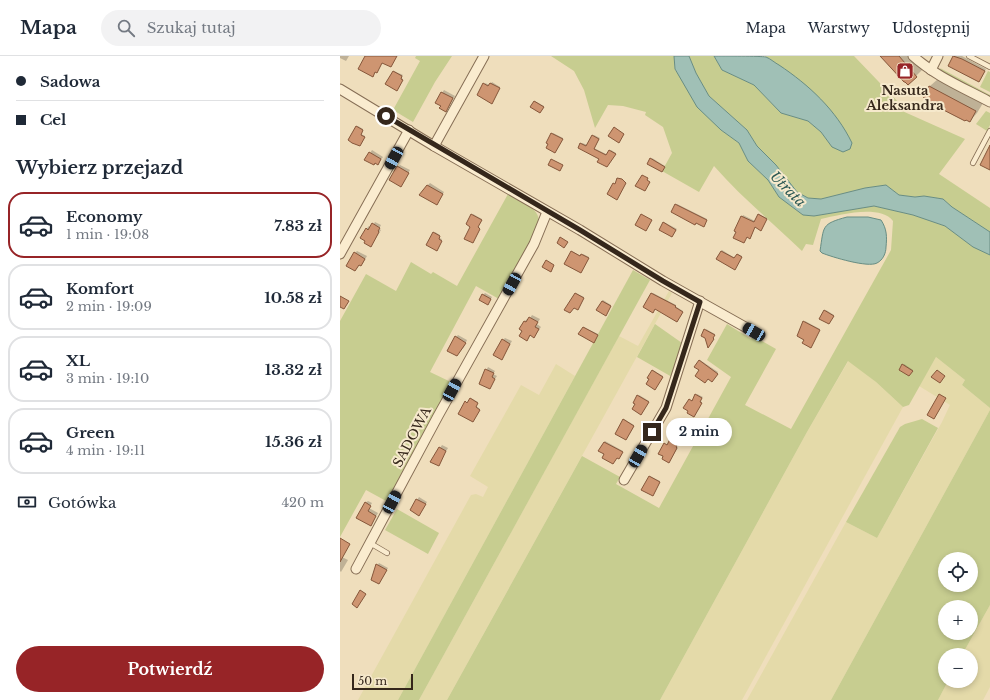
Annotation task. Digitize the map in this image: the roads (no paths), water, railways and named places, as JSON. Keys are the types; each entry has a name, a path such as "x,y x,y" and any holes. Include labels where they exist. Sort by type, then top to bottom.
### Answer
{"street":[{"path":"434,146 484,56"},
{"path":"914,56 930,70 990,102"},
{"path":"930,70 938,56"},
{"path":"340,89 434,146 754,332"},
{"path":"340,254 409,130"},
{"name":"SADOWA","path":"356,569 438,416 534,244 547,212"},
{"path":"624,480 666,408 700,302"}],"lane":[{"path":"972,57 990,67"},
{"path":"973,163 990,131"},
{"path":"370,543 387,553"}],"water":[{"name":"Utrata","path":"674,56 689,56 696,73 709,96 747,130 757,146 776,165 797,192 808,198 821,199 865,188 886,185 899,195 915,197 924,196 943,199 952,207 990,232 990,255 973,247 945,226 913,215 874,206 814,216 803,215 779,197 768,180 748,161 739,143 721,130 697,107 675,69"},
{"path":"714,56 766,57 779,65 801,81 830,109 846,131 852,143 850,149 843,152 832,147 821,132 808,121 781,113 754,85 722,70"},
{"path":"847,217 868,217 881,220 886,233 886,249 885,254 879,262 872,264 858,263 834,257 820,251 825,227 832,222"}],"place":[{"name":"Nasuta Aleksandra","path":"905,71"}]}
